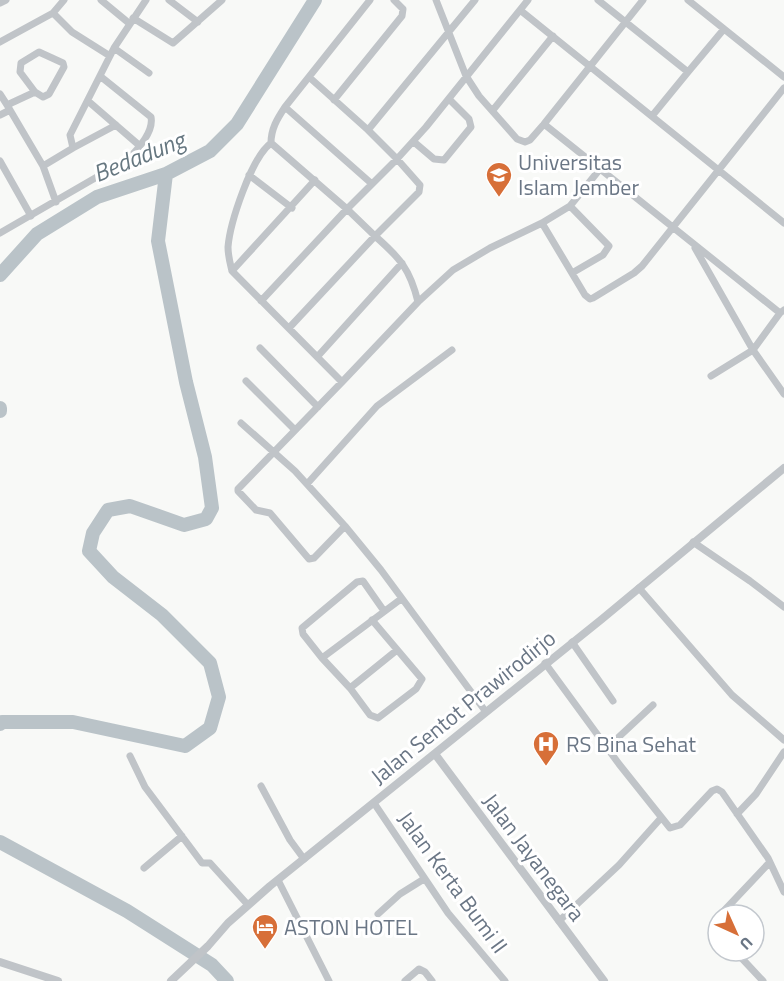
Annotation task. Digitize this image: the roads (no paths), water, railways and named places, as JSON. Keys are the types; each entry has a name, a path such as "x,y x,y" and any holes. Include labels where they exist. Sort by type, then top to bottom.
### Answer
{"street":[{"path":"0,3 6,0"},
{"path":"0,42 53,13 64,0"},
{"path":"101,0 131,21 172,43 198,22 217,2"},
{"path":"73,148 70,135 114,48 146,0"},
{"path":"169,0 198,22"},
{"path":"342,382 232,271 229,259 229,238 249,176 259,155 271,143 271,132 285,107 370,0"},
{"path":"334,100 402,16 403,9 394,0"},
{"path":"436,0 466,76 479,96 517,139 525,142 530,140 544,124 643,0"},
{"path":"368,130 476,0"},
{"path":"261,301 346,209 414,142 528,0"},
{"path":"598,0 688,72"},
{"path":"688,0 784,78"},
{"path":"520,10 784,223"},
{"path":"53,13 72,32 110,56"},
{"path":"652,116 724,29"},
{"path":"493,110 553,36"},
{"path":"114,48 149,73"},
{"path":"41,52 63,63 64,69 49,94 43,97 35,92 20,72 19,67 21,63 41,52"},
{"path":"0,233 128,159 140,146 152,122 151,117 100,76"},
{"path":"289,328 419,192 421,187 368,130 309,77"},
{"path":"542,223 585,295 592,298 639,270 784,88"},
{"path":"0,115 35,92"},
{"path":"0,94 43,166 56,202"},
{"path":"414,142 434,159 444,160 471,127 471,120 449,99"},
{"path":"88,101 140,146"},
{"path":"285,107 372,184"},
{"path":"544,124 692,243 782,311 753,350 711,376"},
{"path":"43,166 116,125"},
{"path":"271,143 315,180 402,263 412,278 418,303"},
{"path":"0,161 31,216"},
{"path":"345,526 314,558 309,559 270,513 256,510 239,493 238,489 294,429 453,270 570,206 600,169"},
{"path":"249,176 292,208"},
{"path":"232,271 292,208 315,180"},
{"path":"570,206 609,246 603,255 572,273"},
{"path":"692,243 753,350 784,394"},
{"path":"318,356 402,263"},
{"path":"260,348 318,407"},
{"path":"307,484 377,406 452,350"},
{"path":"246,381 294,429"},
{"path":"241,423 307,484 345,526 381,570 486,712"},
{"name":"Jalan Sentot Prawirodirjo","path":"171,981 208,946 228,922 278,879 435,754 784,468"},
{"path":"693,542 784,607"},
{"path":"372,620 422,679 418,686 380,717 375,718 322,658 303,634 302,628 357,582 363,581 384,611"},
{"path":"639,588 732,696 784,740"},
{"path":"322,658 401,599"},
{"path":"572,642 612,701"},
{"path":"350,688 397,650"},
{"path":"545,663 607,748 670,828 680,825 712,791 717,789 722,792 769,863 784,892"},
{"path":"607,748 653,705"},
{"path":"737,814 756,794 784,752"},
{"name":"Jalan Jayanegara","path":"435,754 559,921 598,979"},
{"path":"130,756 145,787 202,863 210,863 248,905"},
{"path":"261,786 290,840 304,859"},
{"name":"Jalan Kerta Bumi II","path":"374,803 448,913 505,981"},
{"path":"559,921 619,865 661,818"},
{"path":"144,868 182,837"},
{"path":"731,903 769,863"},
{"path":"278,879 329,981"},
{"path":"378,914 399,894 424,879"},
{"path":"0,962 58,981"},
{"path":"747,963 764,981"},
{"path":"405,981 419,969 425,972 432,981"}],"waterway":[{"name":"Bedadung","path":"0,275 37,234 97,197 166,174 210,151 237,124 315,0"},
{"path":"0,724 2,722 73,722 185,746 210,728 219,697 210,663 162,615 113,577 89,551 93,533 108,510 130,506 184,525 206,519 212,508 205,457 186,382 158,241 166,174"},
{"path":"0,842 127,911 212,965 227,981"}],"place":[{"name":"Universitas Islam Jember","path":"499,198"},
{"name":"RS Bina Sehat","path":"546,767"},
{"name":"ASTON HOTEL","path":"265,950"}]}
